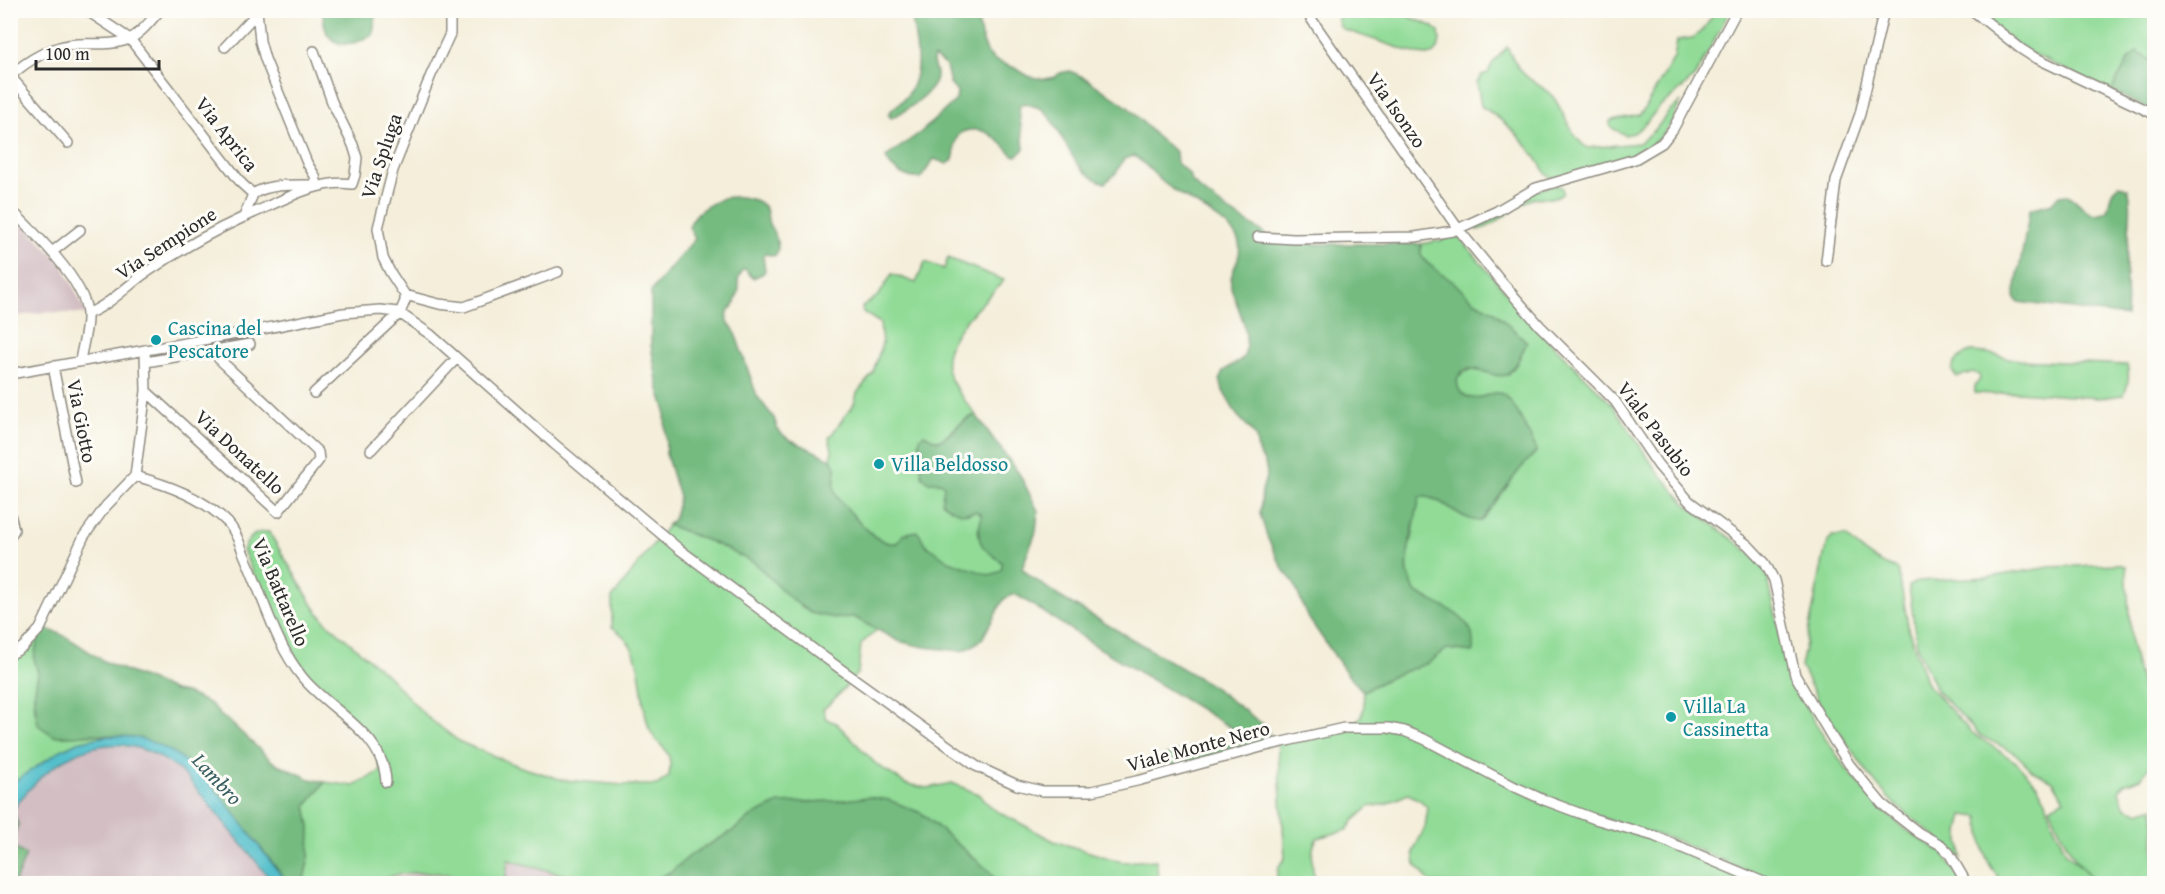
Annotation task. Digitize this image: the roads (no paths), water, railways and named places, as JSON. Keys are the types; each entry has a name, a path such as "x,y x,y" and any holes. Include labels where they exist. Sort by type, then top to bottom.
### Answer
{"street":[{"name":"Via Aprica","path":"86,10 130,39 235,176 253,194"},
{"path":"68,143 10,76 22,65 57,48 130,39 160,10"},
{"name":"Via Spluga","path":"405,295 383,258 378,235 379,222 393,170 450,34 450,10"},
{"name":"Via Isonzo","path":"1305,10 1459,230"},
{"path":"1258,237 1294,239 1415,237 1459,230 1536,188 1635,159 1662,143 1673,129 1737,10"},
{"path":"1827,261 1836,181 1860,114 1884,10"},
{"path":"1972,10 2021,50 2154,114"},
{"path":"225,47 257,12"},
{"path":"257,12 260,41 265,59 315,176 316,185"},
{"path":"253,194 259,190 294,185 316,185 339,181 352,184 357,158 332,102 314,51"},
{"path":"244,217 316,185"},
{"name":"Via Sempione","path":"87,314 117,297 147,272 203,236 244,217 253,194"},
{"path":"10,209 62,264 84,301 87,314 80,361"},
{"path":"52,252 80,230"},
{"name":"Viale Pasubio","path":"1459,230 1540,326 1615,401 1658,465 1689,501 1748,545 1766,564 1773,580 1795,675 1833,739 1849,764 1882,804 1919,833 1941,844 1949,853 1967,884"},
{"path":"314,393 400,313 405,295 439,304 464,307 558,272"},
{"path":"10,374 223,337 343,313 380,310 400,313"},
{"name":"Viale Monte Nero","path":"400,313 417,324 679,549 975,766 1017,785 1042,791 1092,790 1168,774 1265,746 1344,728 1388,728 1424,739 1544,800 1595,819 1654,836 1768,884"},
{"path":"219,349 223,337"},
{"path":"146,362 250,344"},
{"name":"Via Donatello","path":"146,391 278,512 319,460 318,452 219,359 219,349"},
{"path":"10,655 23,647 40,629 84,536 106,506 135,476 146,391 145,350"},
{"path":"371,450 460,361"},
{"name":"Via Giotto","path":"53,366 76,483"},
{"name":"Via Battarello","path":"135,476 164,484 190,496 215,511 229,524 240,539 288,657 304,679 358,727 375,748 385,768 386,782"},
{"path":"10,514 14,530 11,537"}],"water":[{"path":"106,736 138,738 162,747 184,760 223,798 288,883 273,883 180,771 156,755 132,747 109,745 87,749 66,759 46,773 11,812 11,784 63,749 78,742"}],"place":[{"name":"Cascina del Pescatore","path":"156,340"},
{"name":"Villa Beldosso","path":"879,464"},
{"name":"Villa La Cassinetta","path":"1671,717"}],"water label":[{"name":"Lambro","path":"217,779"}]}
